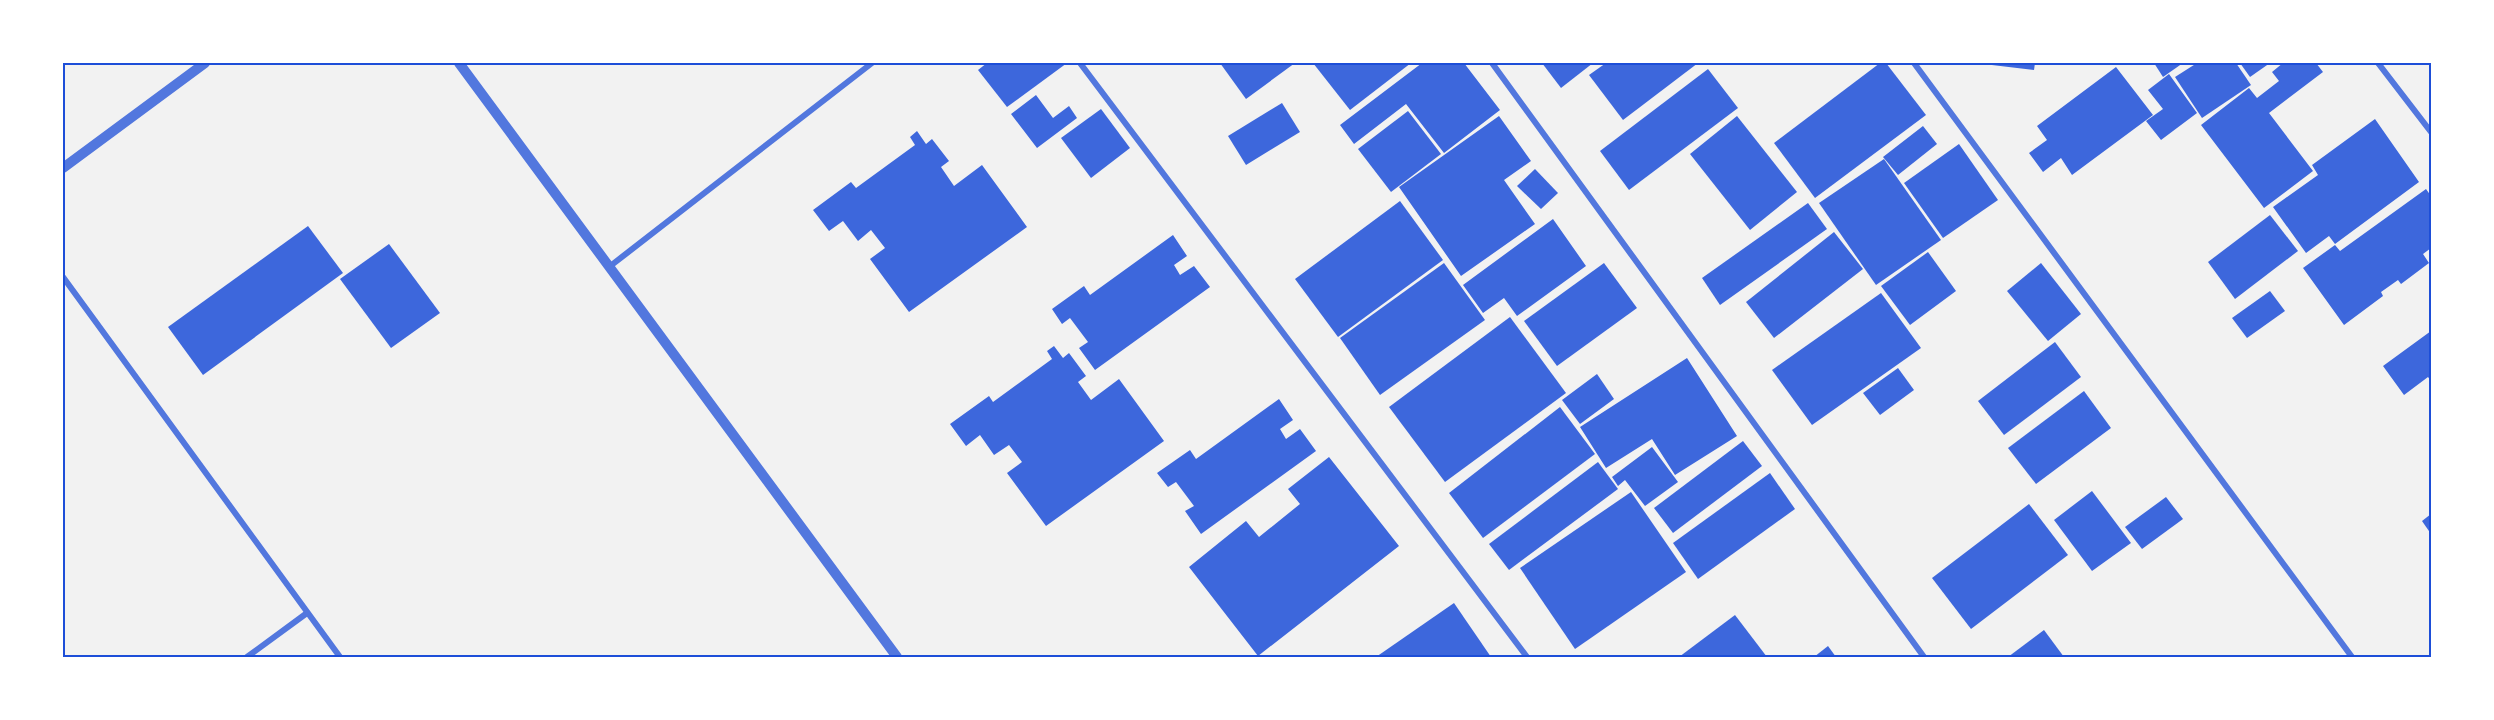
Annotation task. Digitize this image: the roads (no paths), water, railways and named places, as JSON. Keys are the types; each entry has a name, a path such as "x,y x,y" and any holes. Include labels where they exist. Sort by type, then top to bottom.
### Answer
{"street":[{"path":"63,168 205,63"},
{"path":"459,63 897,657"},
{"path":"609,267 872,63"},
{"path":"1080,63 1527,657"},
{"path":"1492,63 1924,657"},
{"path":"1914,63 2352,657"},
{"path":"2378,63 2431,132"},
{"path":"63,277 340,657"},
{"path":"247,657 307,613"}]}
